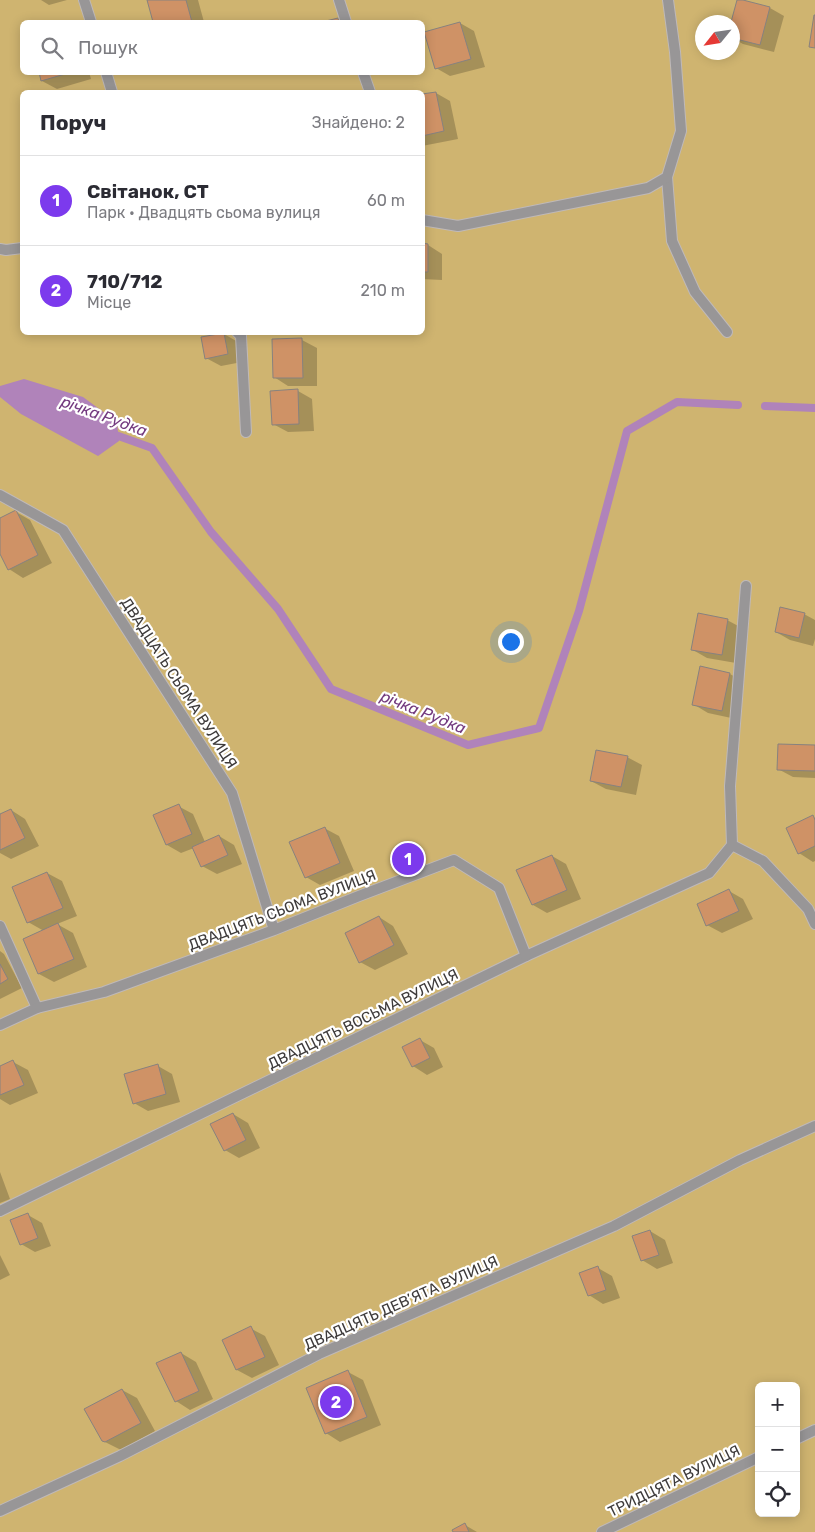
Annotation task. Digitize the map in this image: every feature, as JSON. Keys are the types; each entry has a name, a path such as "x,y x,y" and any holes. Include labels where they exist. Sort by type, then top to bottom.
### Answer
{"street":[{"path":"84,0 90,20"},
{"path":"339,0 345,20"},
{"path":"668,0 675,52 681,131 667,177 672,241 694,292 727,332"},
{"path":"107,75 111,90"},
{"path":"364,75 369,90"},
{"path":"425,220 458,226 648,188 667,177"},
{"path":"0,249 20,248"},
{"path":"240,335 246,432"},
{"name":"ДВАДЦАТЬ СЬОМА ВУЛИЦЯ","path":"0,495 63,530 232,793 274,930"},
{"path":"746,586 730,786 732,845 763,861 808,909 815,924"},
{"name":"ДВАДЦЯТЬ ВОСЬМА ВУЛИЦЯ","path":"0,1211 526,956 709,873 732,845"},
{"name":"ДВАДЦЯТЬ СЬОМА ВУЛИЦЯ","path":"0,1025 37,1008 104,992 274,930 454,860 499,888 526,956"},
{"path":"0,926 37,1008"},
{"name":"ДВАДЦЯТЬ ДЕВ’ЯТА ВУЛИЦЯ","path":"0,1511 120,1456 319,1354 614,1226 740,1160 815,1126"},
{"path":"800,1437 815,1430"},
{"name":"ТРИДЦЯТА ВУЛИЦЯ","path":"602,1532 755,1459"}],"shaded area":[{"path":"0,0 815,0 815,1532 0,1532"}],"water":[{"path":"24,379 83,397 117,422 119,441 98,456 21,414 0,397 0,386"}],"building":[{"path":"147,0 186,0 191,20 152,20"},
{"path":"737,0 770,7 760,45 740,40 740,15 733,15"},
{"path":"815,15 815,48 809,47"},
{"path":"460,22 471,59 435,69 425,32"},
{"path":"40,75 62,75 41,81"},
{"path":"436,92 444,131 425,135 425,94"},
{"path":"425,244 428,244 428,272 425,272"},
{"path":"224,335 228,354 205,359 201,337"},
{"path":"302,338 303,378 273,378 272,339"},
{"path":"298,389 299,424 272,425 270,391"},
{"path":"16,510 38,555 8,570 0,554 0,518"},
{"path":"780,607 805,613 799,638 775,632"},
{"path":"698,613 728,619 722,655 691,650"},
{"path":"700,666 730,673 722,711 692,705"},
{"path":"778,744 815,745 815,771 777,770"},
{"path":"596,750 628,756 621,787 590,781"},
{"path":"179,804 192,834 166,845 153,815"},
{"path":"11,809 25,838 0,850 0,814"},
{"path":"813,815 815,820 815,846 798,854 786,828"},
{"path":"325,827 340,863 305,878 289,842"},
{"path":"219,835 228,855 201,867 192,847"},
{"path":"552,855 567,890 532,905 516,870"},
{"path":"47,872 63,908 27,923 12,887"},
{"path":"729,889 739,911 706,926 697,904"},
{"path":"379,916 394,945 359,963 345,933"},
{"path":"58,923 74,959 38,974 23,939"},
{"path":"0,964 8,979 0,984"},
{"path":"420,1038 430,1058 412,1067 402,1047"},
{"path":"13,1060 24,1085 0,1095 0,1066"},
{"path":"158,1064 166,1094 133,1104 124,1074"},
{"path":"233,1113 246,1140 224,1151 210,1124"},
{"path":"28,1213 38,1238 20,1245 10,1220"},
{"path":"650,1230 659,1255 641,1261 632,1236"},
{"path":"598,1266 606,1290 588,1296 579,1273"},
{"path":"251,1326 265,1357 236,1370 222,1340"},
{"path":"181,1352 199,1391 175,1402 156,1363"},
{"path":"348,1370 367,1417 325,1434 306,1388"},
{"path":"122,1389 141,1423 105,1442 102,1441 84,1409"},
{"path":"465,1523 469,1532 453,1532 452,1530"}],"waterway":[{"name":"річка Рудка","path":"110,433 152,448 211,532 278,609 331,689 468,745 539,728 579,611 627,431 677,402 738,405"},
{"name":"річка Рудка","path":"765,406 815,408"}],"place":[{"name":"Світанок, СТ","path":"408,859"},
{"name":"710/712","path":"336,1402"}]}
